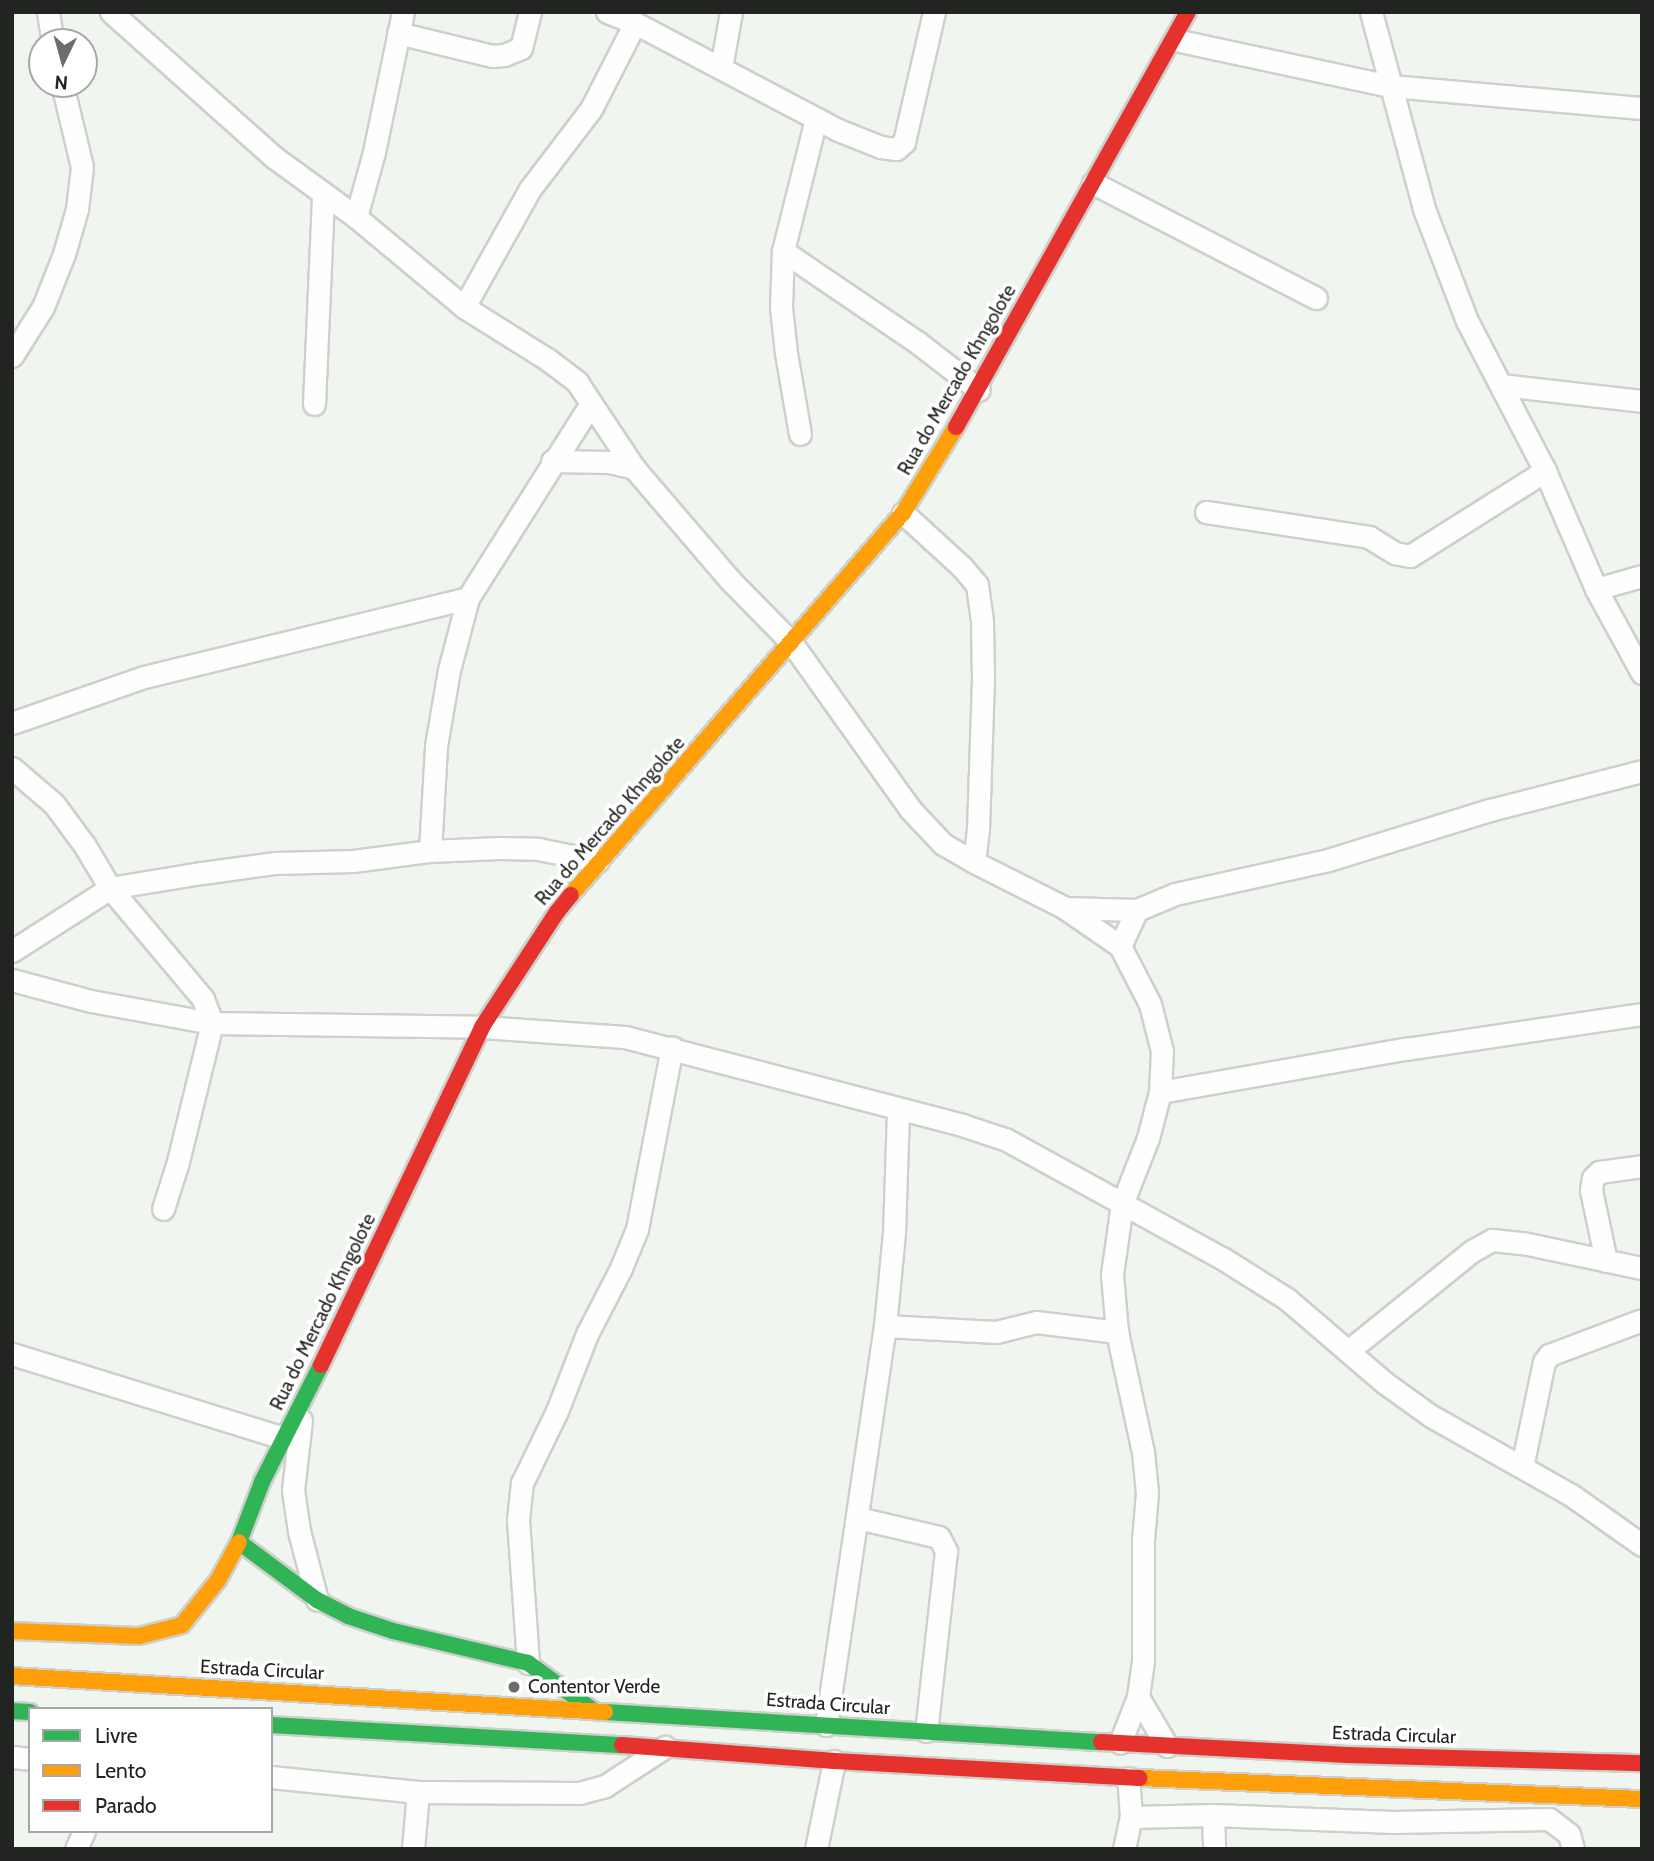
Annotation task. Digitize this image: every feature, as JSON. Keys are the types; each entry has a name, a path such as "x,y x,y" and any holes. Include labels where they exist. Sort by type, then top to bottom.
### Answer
{"main road":[{"name":"Rua do Mercado Khngolote","path":"12,1630 139,1636 182,1625 218,1580 239,1542 262,1482 302,1405 482,1027 557,912 598,861 744,700 790,642 903,513 979,390 1175,40 1188,12"},
{"path":"239,1542 317,1600 348,1616 393,1630 528,1663 544,1672 594,1711"},
{"name":"Estrada Circular","path":"12,1676 1167,1746 1348,1755 1642,1763"},
{"path":"273,1725 666,1747 834,1761 1128,1778 1642,1799"}],"street":[{"path":"111,12 275,158 356,217 464,307 557,366 577,382 634,468 730,580 790,642 910,809 943,844 1065,908 1121,946 1150,1004 1162,1051 1160,1092 1149,1138 1122,1204 1112,1274 1117,1332 1143,1452 1147,1493 1143,1541 1145,1631 1138,1697 1120,1743"},
{"path":"356,217 374,152 401,22 492,56 504,55 521,48 530,12"},
{"path":"607,12 635,23 816,119 881,147 896,149 904,142 934,12"},
{"path":"721,68 731,12"},
{"path":"1371,12 1424,209 1467,321 1503,385 1545,471 1596,589 1642,673"},
{"path":"464,307 530,189 591,109 635,23"},
{"path":"1175,40 1390,86 1642,108"},
{"path":"12,356 43,307 64,254 77,209 82,167 79,141 66,98"},
{"path":"800,434 781,307 783,251 816,119"},
{"path":"1093,183 1316,298"},
{"path":"314,404 323,194"},
{"path":"783,251 917,342 979,390"},
{"path":"1503,385 1642,401"},
{"path":"430,852 436,746 449,670 468,598 552,461 590,405"},
{"path":"552,461 609,462 634,468"},
{"path":"1206,512 1369,537 1395,553 1410,556 1545,471"},
{"path":"903,513 962,567 977,585 983,679 974,862"},
{"path":"1596,589 1642,576"},
{"path":"12,723 144,677 468,598"},
{"path":"12,768 54,804 85,846 110,888 203,999 212,1023 184,1141 163,1209"},
{"path":"1065,908 1137,910 1175,894 1328,860 1552,793 1642,771"},
{"path":"12,951 110,888 275,863 353,861 430,852 538,849 598,861"},
{"path":"1121,946 1137,910"},
{"path":"12,980 91,1002 212,1023 482,1027 625,1037 671,1047 1007,1140 1222,1258 1287,1299 1385,1383 1431,1416 1572,1495 1642,1545"},
{"path":"1160,1092 1405,1049 1642,1014"},
{"path":"528,1663 518,1520 522,1483 557,1411 587,1334 621,1268 637,1229 671,1047"},
{"path":"826,1725 885,1326 894,1232 898,1110"},
{"path":"1606,1261 1591,1190 1593,1178 1599,1172 1642,1166"},
{"path":"1348,1351 1472,1251 1492,1240 1523,1243 1642,1268"},
{"path":"1522,1467 1544,1362 1549,1355 1642,1320"},
{"path":"885,1326 996,1332 1035,1322 1117,1332"},
{"path":"12,1354 284,1438"},
{"path":"302,1405 293,1490 299,1531 317,1600"},
{"path":"858,1518 939,1537 946,1551 926,1731"},
{"path":"1138,1697 1167,1746"},
{"path":"273,1777 418,1792 579,1793 605,1786 666,1747"},
{"path":"816,1849 834,1761"},
{"path":"1124,1849 1131,1817 1128,1778"},
{"path":"413,1849 418,1792"},
{"path":"1131,1817 1213,1815 1392,1822 1549,1819 1569,1834 1573,1849"},
{"path":"1213,1815 1214,1849"},
{"path":"76,1849 83,1833"}],"traffic: fast":[{"path":"321,1365 262,1482 239,1542 317,1600 348,1616 393,1631 528,1663 594,1711"},
{"path":"12,1711 28,1712"},
{"path":"605,1712 1101,1742"},
{"path":"273,1725 622,1745"}],"traffic: slow":[{"path":"571,895 903,513 956,427"},
{"path":"12,1631 139,1636 182,1625 218,1580 239,1542"},
{"path":"12,1676 605,1712"},
{"path":"1140,1778 1642,1799"}],"traffic: jam":[{"path":"956,427 1188,12"},
{"path":"321,1365 482,1027 557,912 571,895"},
{"path":"1101,1742 1348,1755 1642,1763"},
{"path":"622,1745 834,1761 1140,1778"}],"place":[{"name":"Contentor Verde","path":"514,1687"}]}
